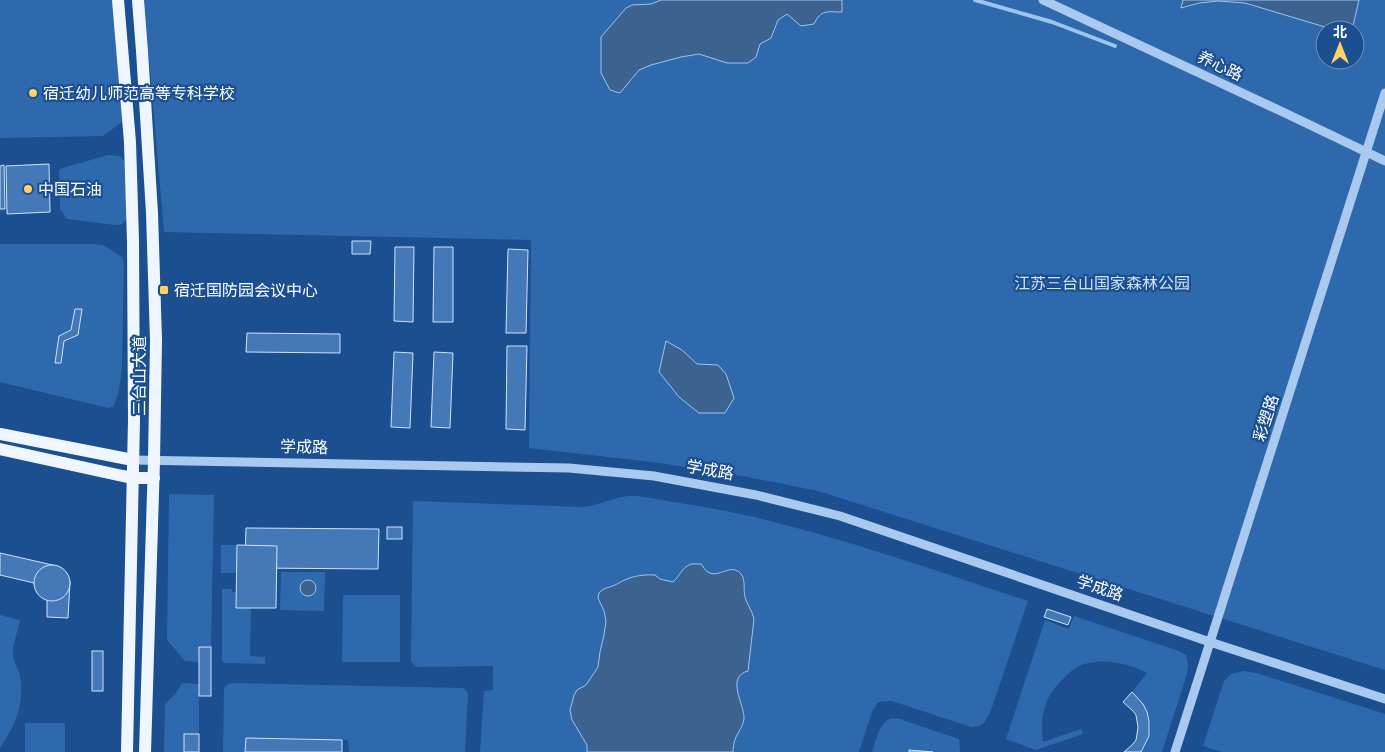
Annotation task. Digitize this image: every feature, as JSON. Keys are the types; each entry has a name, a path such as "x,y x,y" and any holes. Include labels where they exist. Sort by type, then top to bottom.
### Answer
{"main road":[{"name":"三台山大道","path":"118,0 130,142 133,251 134,420 127,752"},
{"name":"三台山大道","path":"138,0 152,222 156,340 154,478 145,752"},
{"name":"学成路","path":"0,434 133,460"},
{"path":"0,449 133,478 154,478"}],"street":[{"name":"养心路","path":"1043,0 1385,161"},
{"name":"彩塑路","path":"1175,752 1385,93"},
{"name":"学成路","path":"133,460 569,468 654,476 756,495 840,516 1210,642 1385,699"}],"green space":[{"path":"0,0 113,0 122,122 103,136 0,138"},
{"name":"江苏三台山国家森林公园","path":"144,0 1385,0 1385,670 818,491 748,477 660,463 529,448 531,240 164,232"},
{"path":"108,155 119,156 127,163 129,217 122,224 115,225 67,219 60,209 59,169"},
{"path":"0,244 95,244 103,245 122,257 124,265 122,365 117,397 113,407 108,408 0,382"},
{"path":"169,494 214,495 211,647 199,647 199,662 185,661 167,640"},
{"path":"628,496 638,496 725,511 789,526 892,556 1028,601 986,720 982,725 971,727 892,701 878,702 872,712 859,752 480,752 484,691 493,690 493,666 416,667 411,661 413,501 582,507"},
{"path":"221,545 237,545 237,573 221,573"},
{"path":"281,572 325,572 324,611 280,610"},
{"path":"222,589 232,589 232,592 237,592 251,608 250,656 265,657 265,664 224,663 222,661"},
{"path":"343,595 400,595 400,662 342,662"},
{"path":"0,615 20,620 13,654 20,676 21,695 18,714 0,748"},
{"path":"1074,616 1186,655 1188,664 1187,674 1162,752 1141,752 1148,738 1150,723 1146,709 1132,692 1147,673 1131,666 1114,662 1087,663 1079,666 1061,681 1048,699 1042,724 1043,742 1081,729 1083,734 1036,750 1006,739 1045,620 1069,629"},
{"path":"1244,671 1257,673 1385,714 1385,752 1222,752 1203,746 1224,681 1231,674"},
{"path":"182,683 199,684 199,734 184,734 184,752 164,752 165,704"},
{"path":"228,684 463,688 468,694 465,752 349,752 348,740 246,738 245,752 223,752 224,688"},
{"path":"892,718 959,739 960,752 910,750 909,752 872,752 881,728 887,720"},
{"path":"25,723 65,723 65,752 25,752"}],"shaded area":[{"path":"661,0 842,0 842,12 825,12 819,16 814,24 801,26 787,14 778,20 771,38 760,44 756,57 748,63 727,63 699,54 681,57 639,70 620,93 610,90 601,73 601,37 626,8 632,5 651,4"},
{"path":"1183,0 1359,0 1354,20 1315,20 1315,24 1245,3 1218,1 1199,3 1181,8"},
{"path":"666,341 682,350 697,364 718,365 726,374 734,398 725,413 699,413 679,397 659,372"},
{"path":"691,564 701,564 706,571 712,574 733,570 741,574 745,597 754,619 748,671 741,674 737,685 744,719 735,739 733,752 587,752 587,745 572,720 570,710 577,690 586,685 598,667 606,621 598,598 599,593 635,576 655,575 660,579 673,582"},
{"path":"305,580 311,580 316,585 314,594 305,596 300,591 300,585"}],"building":[{"name":"中国石油","path":"49,164 50,212 7,214 6,166"},
{"path":"4,165 5,209 0,209 0,166"},
{"path":"352,241 371,241 370,254 352,254"},
{"path":"395,247 414,247 413,322 394,321"},
{"path":"434,247 453,247 453,322 433,322"},
{"path":"508,249 528,250 526,333 506,333"},
{"path":"75,309 82,309 78,335 64,341 61,363 55,363 59,336 71,330"},
{"path":"247,333 340,334 340,353 246,352"},
{"path":"507,346 527,346 525,430 506,429"},
{"path":"394,352 413,353 410,428 391,427"},
{"path":"434,352 453,353 450,428 431,427"},
{"path":"387,527 402,527 402,539 387,539"},
{"path":"246,528 379,529 378,569 255,568 255,559 245,559"},
{"path":"237,545 277,546 276,608 236,608"},
{"path":"0,553 63,569 68,575 70,582 68,618 47,617 47,600 38,594 34,583 0,575"},
{"path":"52,565 65,570 70,583 65,596 52,601 39,596 34,583 39,570"},
{"path":"1047,609 1071,617 1068,625 1044,617"},
{"path":"199,647 211,647 211,696 199,696"},
{"path":"92,651 103,651 103,691 92,691"},
{"path":"1132,692 1143,704 1149,721 1149,736 1141,752 1124,752 1136,740 1138,727 1136,715 1123,702"},
{"path":"184,734 199,734 199,752 184,752"},
{"path":"246,738 342,740 342,752 245,752"},
{"path":"909,750 933,752 909,752"}],"waterway":[{"path":"975,0 1052,22 1115,46"}],"place":[{"name":"宿迁幼儿师范高等专科学校","path":"33,93"},
{"name":"中国石油","path":"28,189"},
{"name":"宿迁国防园会议中心","path":"164,290"}]}
